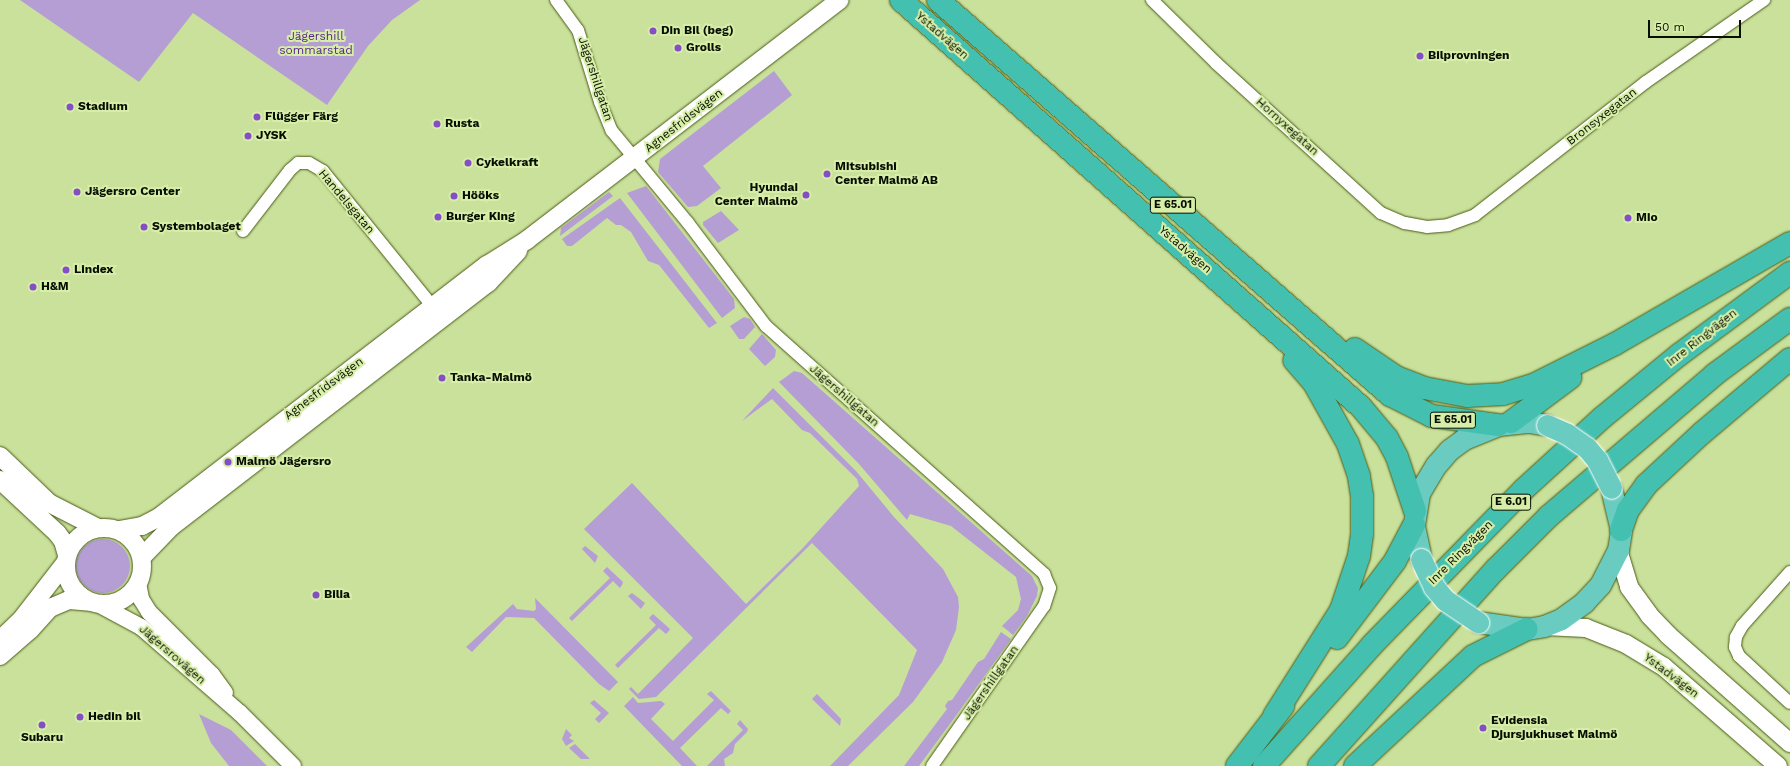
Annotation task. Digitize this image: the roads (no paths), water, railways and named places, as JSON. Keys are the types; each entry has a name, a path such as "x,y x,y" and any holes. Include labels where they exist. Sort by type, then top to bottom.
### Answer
{"highway":[{"name":"Ystadvägen","path":"901,0 1341,387 1373,420 1398,457 1414,518"},
{"name":"Ystadvägen","path":"938,0 1370,379 1410,407 1432,416 1504,424"},
{"path":"1288,307 1329,328 1357,351 1396,377 1447,394 1484,396 1533,385 1616,344 1790,243"},
{"name":"Inre Ringvägen","path":"1264,766 1372,644 1523,490 1615,408 1680,354 1790,273"},
{"path":"1262,317 1314,383 1340,428 1359,476 1363,512 1359,556 1341,610 1274,716"},
{"name":"E 6.01","path":"1319,766 1496,569 1549,516 1715,374 1790,319"},
{"path":"1237,766 1274,716 1380,582 1414,518 1425,480 1449,450 1464,439 1504,424 1616,344"},
{"path":"1355,766 1472,656 1535,627 1561,619 1584,602 1600,585 1619,540 1628,510 1646,485 1702,433 1790,359"},
{"path":"1504,424 1547,425 1567,434 1587,448 1597,460 1611,488 1619,540"},
{"path":"1414,518 1420,558 1434,587 1445,600 1478,622 1535,627"}],"main road":[{"name":"Agnesfridsvägen","path":"119,530 142,526 158,518 438,312 488,283 527,240 635,159 840,0"},
{"name":"Agnesfridsvägen","path":"142,557 171,527 438,312"},
{"path":"0,456 49,503 98,528 119,530 131,538 142,557 143,566 138,583 121,600 94,603 69,600 50,608 30,630 0,656"},
{"path":"0,480 57,533 63,541 69,582 81,597 94,603"},
{"path":"0,640 21,620 66,559 78,537 98,528"},
{"name":"Ystadvägen","path":"1619,540 1629,587 1649,615 1668,635 1790,743"},
{"name":"Ystadvägen","path":"1535,627 1586,628 1631,647 1664,667 1778,766"}],"street":[{"name":"Jägershillgatan","path":"556,0 578,30 612,131 688,223 766,326 1044,574 1050,588 1044,606 932,766"},
{"name":"Hornyxegatan","path":"1152,0 1216,62 1381,213 1405,223 1437,227"},
{"name":"Bronsyxegatan","path":"1437,227 1458,223 1475,215 1646,82 1764,0"},
{"name":"Handelsgatan","path":"243,231 290,170 298,163 309,162 323,171 438,312"},
{"path":"1790,572 1742,626 1736,637 1735,647 1740,656 1790,702"},
{"name":"Jägersrovägen","path":"138,583 141,599 149,612 212,675 240,713"},
{"name":"Jägersrovägen","path":"94,603 141,627 240,713 293,766"}],"place":[{"name":"Din Bil (beg)","path":"653,31"},
{"name":"Grolls","path":"678,48"},
{"name":"Bilprovningen","path":"1420,56"},
{"name":"Stadium","path":"70,107"},
{"name":"Flügger Färg","path":"257,117"},
{"name":"Rusta","path":"437,124"},
{"name":"JYSK","path":"248,136"},
{"name":"Cykelkraft","path":"468,163"},
{"name":"Mitsubishi Center Malmö AB","path":"827,174"},
{"name":"Jägersro Center","path":"77,192"},
{"name":"Hyundai Center Malmö","path":"806,195"},
{"name":"Hööks","path":"454,196"},
{"name":"Burger King","path":"438,217"},
{"name":"Mio","path":"1628,218"},
{"name":"Systembolaget","path":"144,227"},
{"name":"Lindex","path":"66,270"},
{"name":"H&M","path":"33,287"},
{"name":"Tanka-Malmö","path":"442,378"},
{"name":"Malmö Jägersro","path":"228,462"},
{"name":"Bilia","path":"316,595"},
{"name":"Hedin bil","path":"80,717"},
{"name":"Subaru","path":"42,725"},
{"name":"Evidensia Djursjukhuset Malmö","path":"1483,728"}],"park label":[{"name":"Jägershill sommarstad","path":"316,44"}]}
